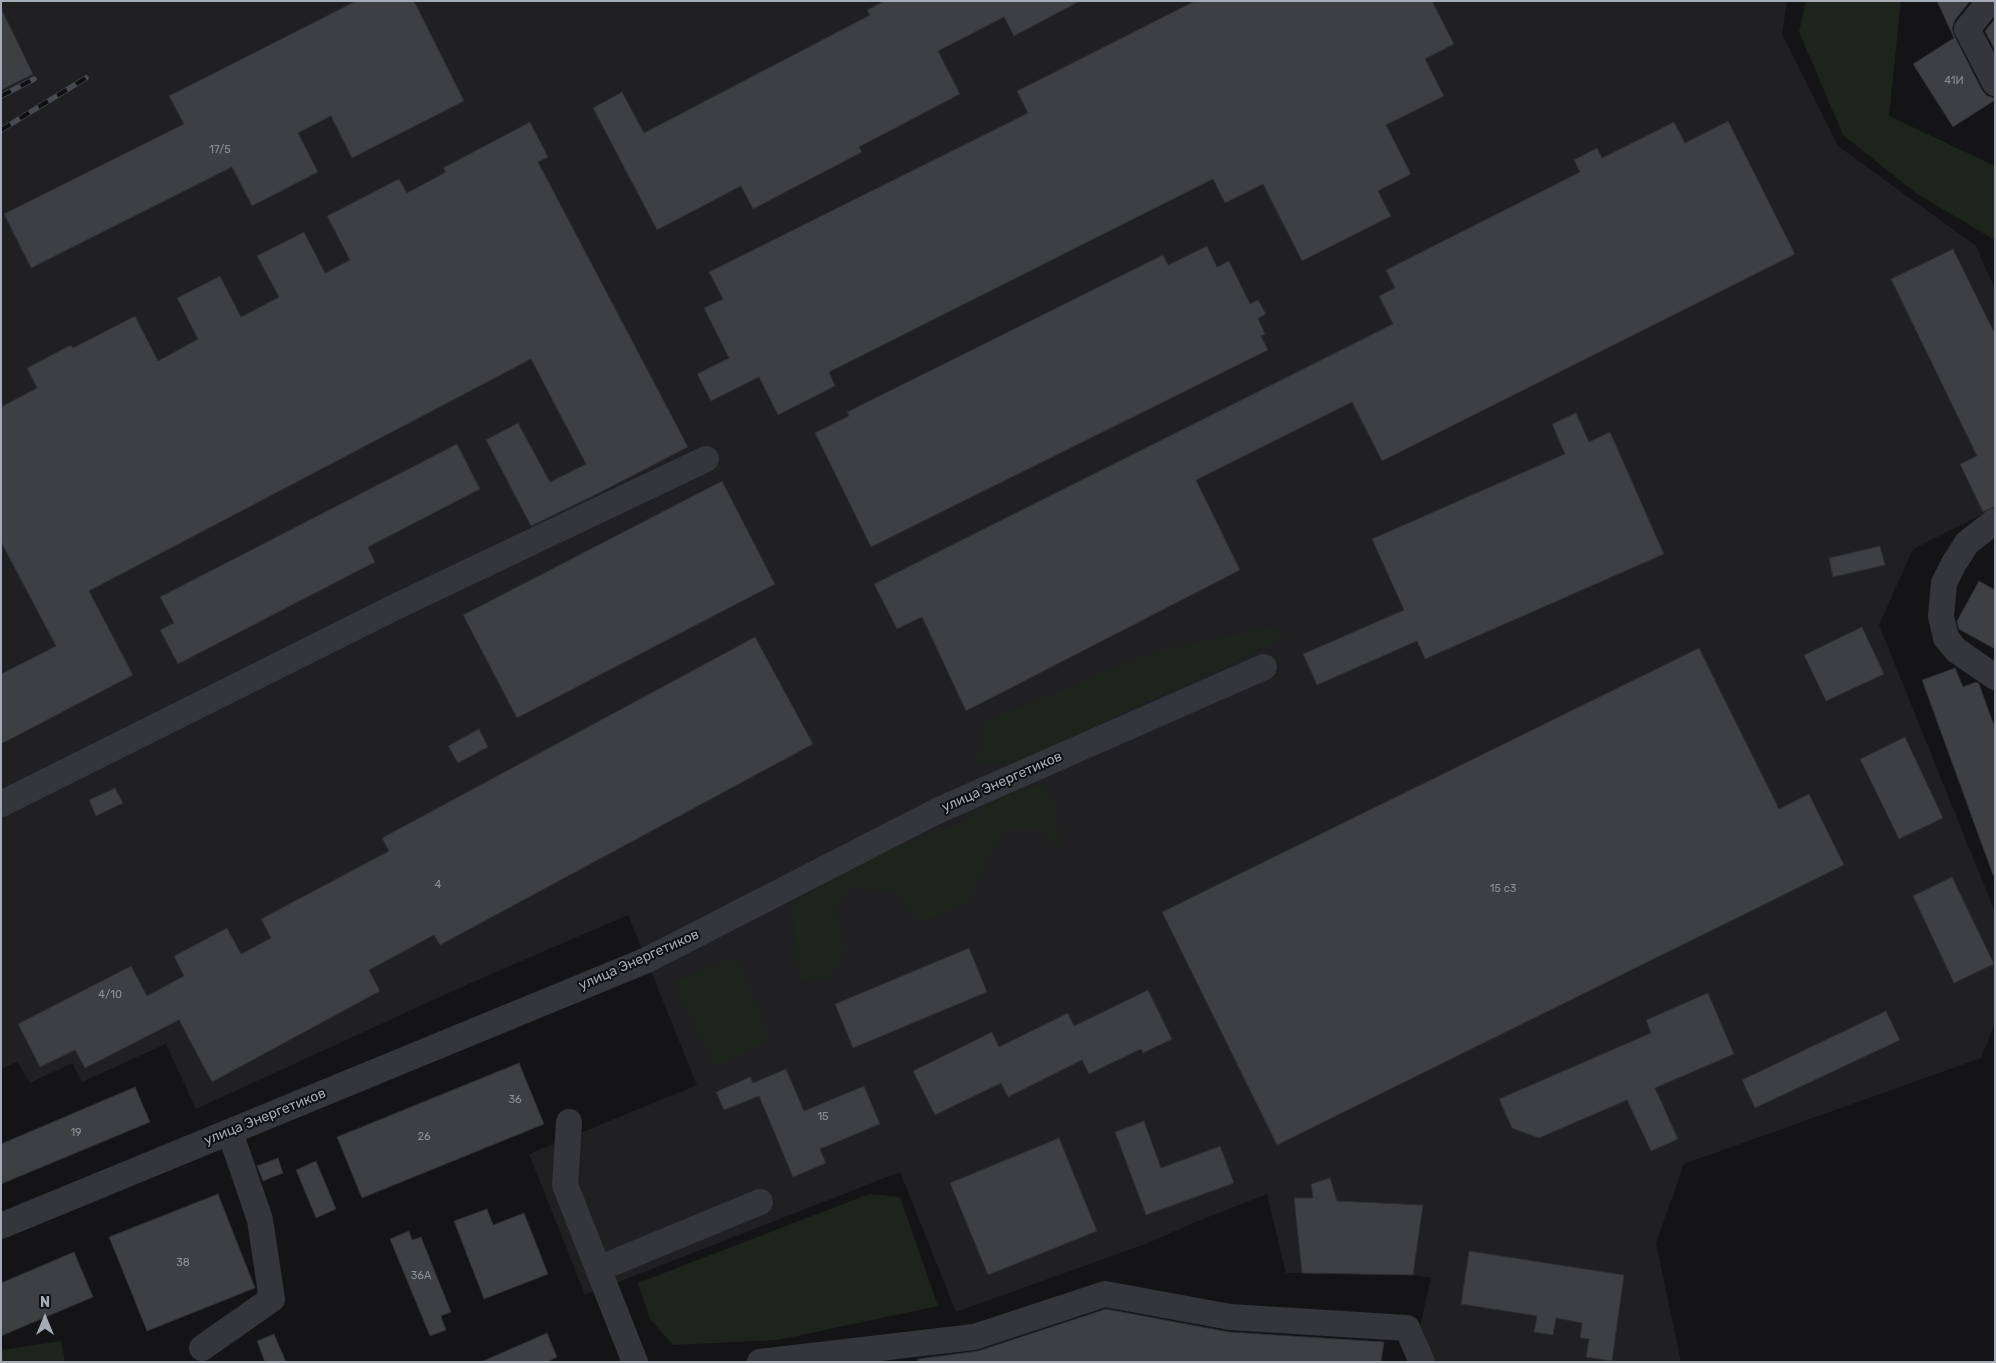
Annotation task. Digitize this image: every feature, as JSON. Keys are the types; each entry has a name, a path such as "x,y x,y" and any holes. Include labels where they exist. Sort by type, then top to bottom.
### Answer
{"street":[{"path":"1987,1 1986,6 1967,30 1995,83"},
{"path":"1,804 393,608 706,458"},
{"path":"1995,521 1967,543 1953,565 1944,583 1941,616 1946,638 1956,650 1995,677"},
{"name":"улица Энергетиков","path":"1,1226 648,960 938,811 1264,667"},
{"path":"569,1122 565,1185 636,1362"},
{"path":"202,1348 272,1299 260,1220 230,1132"},
{"path":"598,1269 760,1202"},
{"path":"760,1362 974,1337 1105,1294 1230,1317 1406,1328 1422,1362"}],"shaded area":[{"path":"1,1 1787,1 1782,34 1838,146 1976,246 1995,289 1995,508 1913,549 1879,625 1995,912 1995,1023 1981,1058 1684,1164 1656,1243 1681,1362 1436,1362 1420,1326 1431,1278 1413,1275 1286,1273 1267,1194 1148,1243 956,1312 900,1172 585,1295 529,1154 697,1085 628,915 466,985 196,1109 166,1044 82,1082 72,1063 30,1083 17,1062 1,1069"},
{"path":"1806,1 1901,1 1889,116 1995,166 1995,240 1917,194 1843,135 1799,32"},
{"path":"1272,627 1285,637 1023,760 975,763 988,721 1157,651"},
{"path":"1041,785 1056,804 1060,851 1042,829 1010,829 996,844 968,903 920,922 896,892 852,887 834,908 846,950 829,978 799,981 793,906 845,867 957,824 1008,794"},
{"path":"736,957 771,1040 715,1067 674,983"},
{"path":"869,1194 900,1197 938,1306 778,1340 673,1345 650,1319 638,1283"},
{"path":"61,1341 65,1362 1,1362 1,1350"}],"building":[{"path":"356,1 414,1 464,101 352,158 331,116 298,133 318,172 252,206 232,167 31,268 4,214 184,124 169,96"},
{"path":"884,1 1080,1 1014,36 1004,17 938,51 960,94 859,147 862,152 753,209 741,186 657,230 593,108 622,92 644,133 870,15 867,10"},
{"path":"1195,1 1432,1 1454,44 1425,59 1444,96 1386,125 1411,174 1378,191 1391,216 1302,261 1263,184 1225,203 1213,179 829,372 835,386 778,415 759,377 711,401 697,374 729,358 704,308 723,299 709,272 1028,113 1017,91"},
{"path":"1937,1 1970,1 1955,20 1952,28 1982,90 1987,96 1995,98 1995,100 1953,127 1913,64 1954,38"},
{"path":"1,8 33,74 1,90"},
{"path":"1995,19 1995,50 1985,31"},
{"path":"1728,121 1795,254 1382,461 1352,402 1196,480 1240,570 966,711 922,617 897,629 874,584 1393,324 1379,296 1395,288 1386,270 1580,172 1574,160 1597,148 1602,158 1674,122 1685,143"},
{"path":"530,122 548,157 538,162 688,447 531,526 486,440 518,423 550,482 586,464 531,359 89,591 133,675 1,744 1,674 56,646 1,542 1,407 37,388 27,368 71,345 73,348 135,316 158,361 198,339 177,298 220,276 241,317 279,297 257,256 304,232 325,273 350,260 327,216 399,179 407,193 446,172 443,168"},
{"path":"1207,246 1217,267 1229,261 1250,304 1258,300 1266,314 1258,318 1265,334 1261,336 1268,350 871,547 815,433 849,416 847,412 1163,255 1168,265"},
{"path":"1953,249 1995,334 1995,506 1983,512 1960,464 1977,456 1891,279"},
{"path":"1576,413 1589,442 1610,432 1664,554 1425,659 1417,641 1317,685 1303,654 1404,610 1372,539 1565,454 1552,424"},
{"path":"457,444 480,489 368,547 375,562 178,664 160,630 174,623 160,597"},
{"path":"722,481 775,584 517,718 463,615"},
{"path":"1880,546 1885,565 1833,577 1829,558"},
{"path":"1979,581 1995,590 1995,649 1959,629 1957,621"},
{"path":"1862,627 1884,674 1826,701 1804,655"},
{"path":"755,637 813,744 440,945 434,935 369,970 380,991 212,1082 179,1020 85,1068 75,1050 40,1067 18,1024 131,966 147,996 184,976 174,956 227,928 241,954 271,938 261,919 389,851 382,838"},
{"path":"1699,648 1779,809 1809,794 1844,865 1277,1145 1162,912"},
{"path":"1955,668 1963,687 1976,682 1979,684 1995,728 1995,874 1993,875 1922,680"},
{"path":"479,729 488,747 458,763 448,746"},
{"path":"1905,737 1943,818 1899,839 1860,759"},
{"path":"115,788 123,803 96,816 89,800"},
{"path":"1952,877 1994,964 1954,983 1913,896"},
{"path":"969,948 987,992 853,1048 835,1004"},
{"path":"1148,990 1172,1039 1143,1053 1141,1049 1089,1074 1082,1060 1008,1097 1001,1083 935,1115 913,1071 992,1032 999,1047 1068,1013 1074,1026"},
{"path":"1708,993 1734,1054 1655,1088 1678,1139 1651,1151 1627,1100 1539,1138 1512,1128 1499,1099 1651,1033 1646,1020"},
{"path":"1886,1011 1900,1040 1755,1108 1742,1080"},
{"path":"519,1063 544,1124 362,1198 337,1137"},
{"path":"786,1069 804,1111 864,1086 880,1124 820,1149 826,1163 793,1177 759,1096 724,1110 716,1092 750,1077 753,1083"},
{"path":"135,1087 150,1122 1,1184 1,1144"},
{"path":"1144,1121 1161,1168 1220,1146 1234,1183 1146,1215 1115,1132"},
{"path":"1059,1138 1097,1231 988,1275 950,1183"},
{"path":"278,1158 283,1173 263,1181 257,1166"},
{"path":"316,1161 336,1209 316,1218 296,1170"},
{"path":"1330,1178 1337,1201 1423,1205 1413,1275 1302,1273 1294,1198 1313,1198 1311,1184"},
{"path":"218,1194 255,1288 147,1331 109,1237"},
{"path":"487,1209 493,1225 524,1213 548,1274 484,1299 454,1221"},
{"path":"409,1231 412,1240 421,1237 451,1312 441,1316 446,1330 430,1336 390,1239"},
{"path":"1469,1251 1624,1275 1612,1361 1586,1357 1589,1339 1580,1338 1582,1323 1556,1318 1553,1335 1534,1332 1537,1316 1461,1304"},
{"path":"74,1252 93,1297 1,1336 1,1283"},
{"path":"1106,1309 1229,1332 1384,1342 1381,1362 918,1362 918,1359 978,1351"},
{"path":"547,1333 557,1357 547,1362 481,1362"},
{"path":"274,1334 286,1362 265,1362 257,1341"}],"railway":[{"path":"1,130 86,78"},
{"path":"1,96 34,79"}]}
